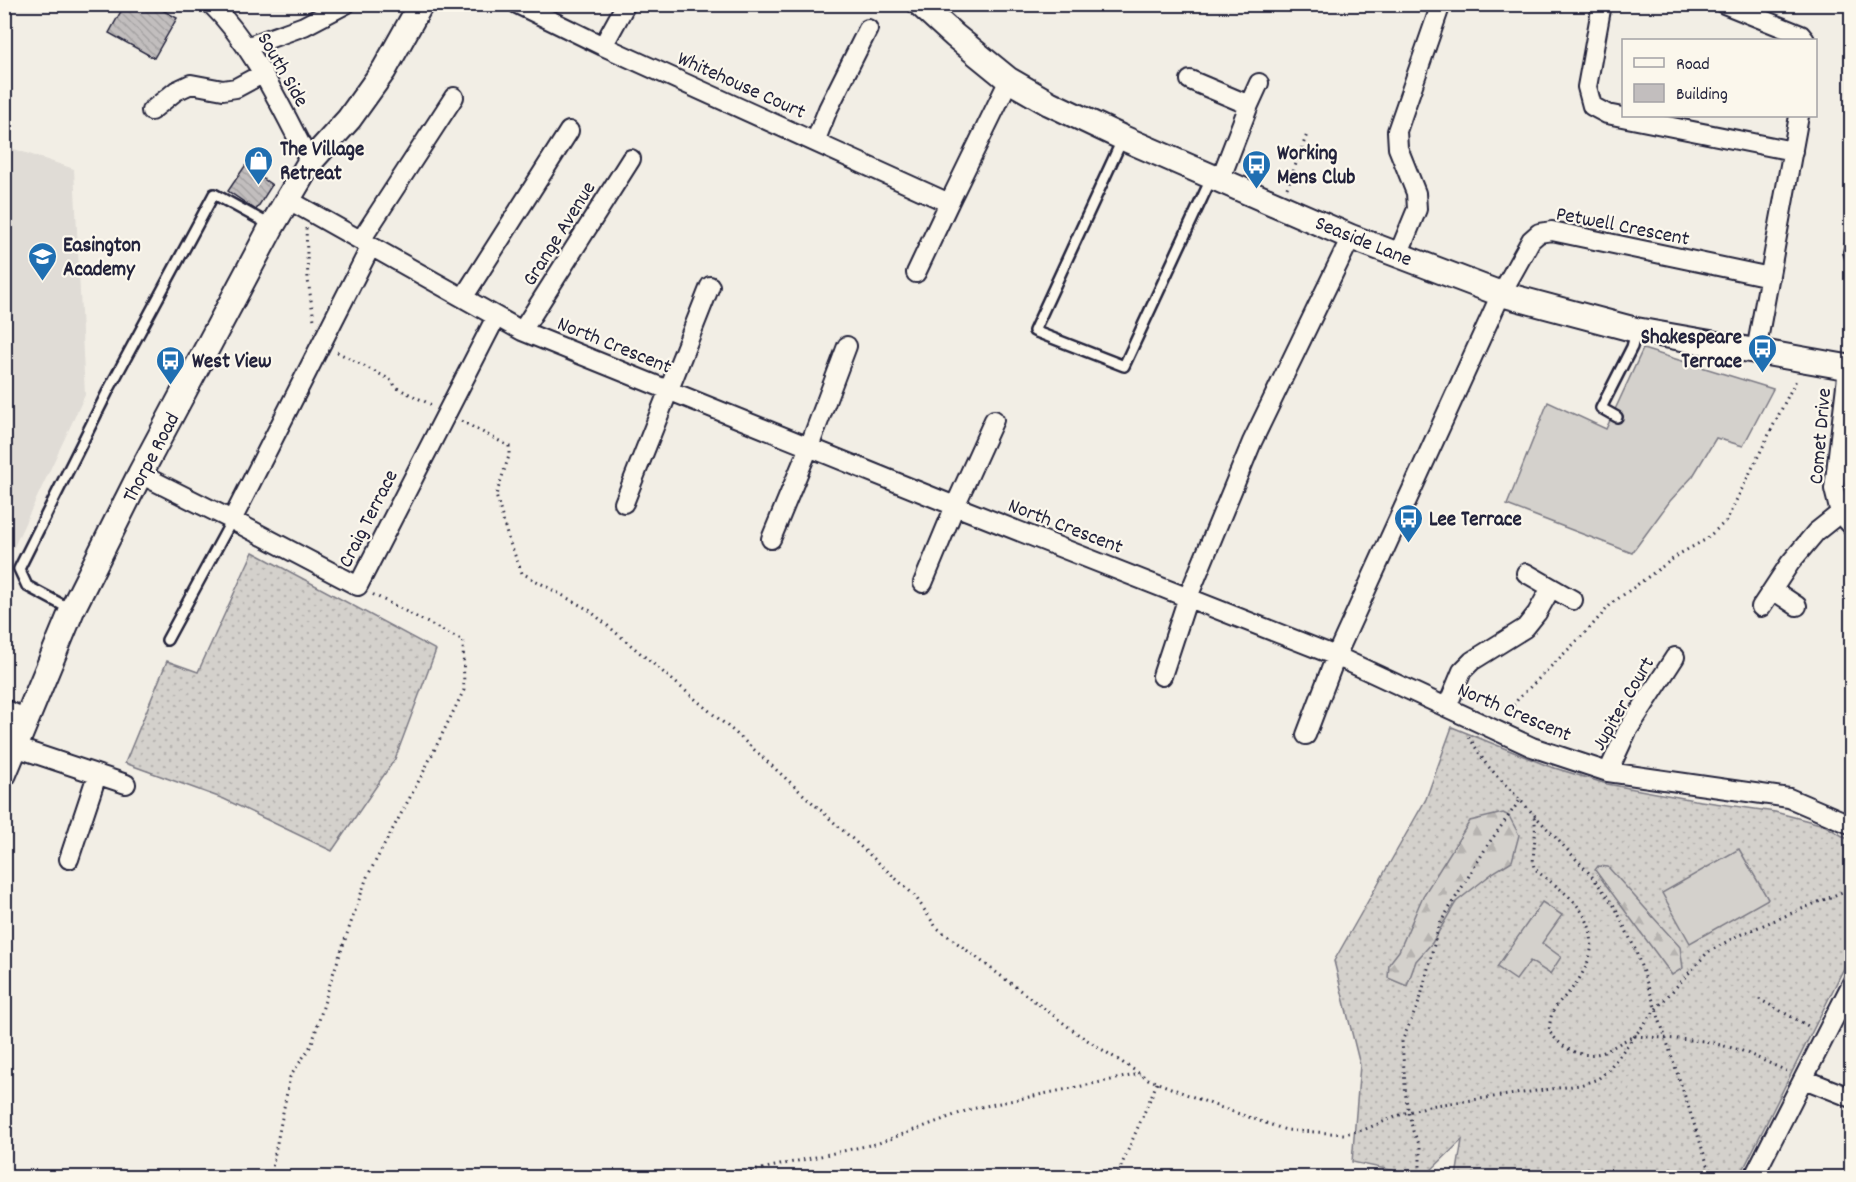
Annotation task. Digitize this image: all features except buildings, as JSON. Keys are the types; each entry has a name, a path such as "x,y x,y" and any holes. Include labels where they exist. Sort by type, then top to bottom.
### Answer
{"main road":[{"name":"Thorpe Road","path":"4,774 72,610 140,474 272,226 310,162 349,119 384,70 421,4"},
{"name":"Seaside Lane","path":"920,4 1009,80 1049,103 1123,138 1351,237 1501,294 1636,330 1850,368"}],"street":[{"name":"South Side","path":"211,4 224,16 246,47 310,162"},
{"path":"246,47 304,26 346,4"},
{"name":"Whitehouse Court","path":"517,4 603,46 949,203"},
{"path":"603,46 626,4"},
{"path":"1398,255 1417,208 1416,193 1398,148 1397,131 1441,4"},
{"path":"1602,4 1587,87 1592,106 1607,114 1622,117"},
{"path":"1724,4 1801,35 1804,39"},
{"path":"815,142 828,109 868,29"},
{"path":"151,111 176,91 191,84 223,90 236,88 262,74"},
{"path":"916,273 1009,80"},
{"path":"1190,80 1249,105"},
{"path":"1216,178 1259,83"},
{"path":"232,519 366,243 454,97"},
{"path":"1622,117 1793,151"},
{"path":"1756,351 1799,117"},
{"path":"463,298 569,131"},
{"name":"Grange Avenue","path":"522,331 631,159"},
{"name":"North Crescent","path":"287,199 522,331 955,506 1336,656 1532,747 1608,772 1789,798 1851,825"},
{"name":"Petwell Crescent","path":"1306,735 1336,656 1501,294 1531,240 1539,233 1552,231 1770,277"},
{"path":"1162,676 1188,597 1252,442 1351,237"},
{"path":"624,503 710,286"},
{"name":"Craig Terrace","path":"140,474 232,519 357,586 496,317"},
{"path":"771,539 848,346"},
{"name":"Comet Drive","path":"1761,607 1790,563 1816,532 1846,520 1834,489 1850,368"},
{"path":"923,583 994,420"},
{"path":"1526,573 1573,600"},
{"path":"1453,709 1462,671 1472,661 1525,628 1537,613 1551,588"},
{"path":"1773,590 1797,606"},
{"name":"Jupiter Court","path":"1608,772 1627,731 1675,657"},
{"path":"4,709 26,719"},
{"path":"15,747 126,784"},
{"path":"69,859 97,775"},
{"path":"1753,1178 1851,983"},
{"path":"1804,1079 1851,1098"}],"lane":[{"path":"1123,138 1034,331 1124,366 1216,178"},
{"path":"72,610 27,586 19,568 108,391 214,194 272,226"},
{"path":"1851,239 1849,252 1851,260"},
{"path":"1617,417 1601,408 1632,347 1636,330"},
{"path":"167,640 232,519"}],"path":[{"path":"1281,206 1307,134"},
{"path":"1496,730 1518,699 1612,603 1681,553 1706,540 1726,521 1806,360"},
{"path":"447,413 509,446 509,456 496,495 508,538 522,573 589,610 738,735 915,896 936,927 1078,1034 1140,1074 1219,1107 1286,1130 1344,1134 1363,1130 1430,1106 1580,1085 1598,1079 1608,1070 1656,1009 1708,952 1737,936 1851,888"},
{"path":"270,1178 290,1077 312,1044 332,977 367,877 422,775 464,690 463,641 357,586"},
{"path":"1453,709 1471,743 1486,764 1591,875 1615,907 1635,949 1707,1163 1716,1178"},
{"path":"1423,1178 1420,1167 1420,1146 1413,1131 1406,1099 1402,1041 1420,1000 1439,926 1489,843 1520,800"},
{"path":"1534,815 1536,836 1534,867 1580,907 1592,936 1591,953 1585,967 1572,988 1555,1007 1551,1017 1550,1031 1565,1048 1579,1054 1604,1052 1625,1039 1635,1036 1706,1041 1740,1050 1804,1079"},
{"path":"1759,999 1826,1035"},
{"path":"721,1178 879,1143 971,1109 1140,1074"},
{"path":"1116,1178 1157,1083"}],"shaded area":[{"name":"Easington Academy","path":"5,146 74,169 85,395 5,566"}],"green space":[{"path":"1643,349 1773,389 1743,446 1716,438 1693,476 1670,501 1632,553 1507,505 1548,402 1606,429"},
{"path":"253,552 436,650 395,759 332,851 224,799 125,763 167,661 198,672"},
{"path":"1452,727 1548,766 1607,784 1775,812 1824,825 1851,841 1851,954 1741,1177 1456,1177 1462,1140 1424,1177 1352,1162 1360,1065 1334,961 1426,799"},
{"path":"1503,813 1509,816 1519,835 1512,861 1456,902 1432,943 1416,961 1407,986 1388,978 1389,964 1399,951 1423,896 1470,821"},
{"path":"1739,849 1768,899 1690,943 1662,893"},
{"path":"1598,866 1608,867 1680,947 1683,968 1672,975 1595,870"},
{"path":"1542,902 1562,915 1542,943 1561,957 1550,974 1530,961 1516,980 1497,967"}],"place":[{"name":"The Village Retreat","path":"259,186"},
{"name":"Working Mens Club","path":"1256,190"},
{"name":"Easington Academy","path":"42,282"},
{"name":"Shakespeare Terrace","path":"1763,374"},
{"name":"West View","path":"171,386"},
{"name":"Lee Terrace","path":"1408,544"}]}
